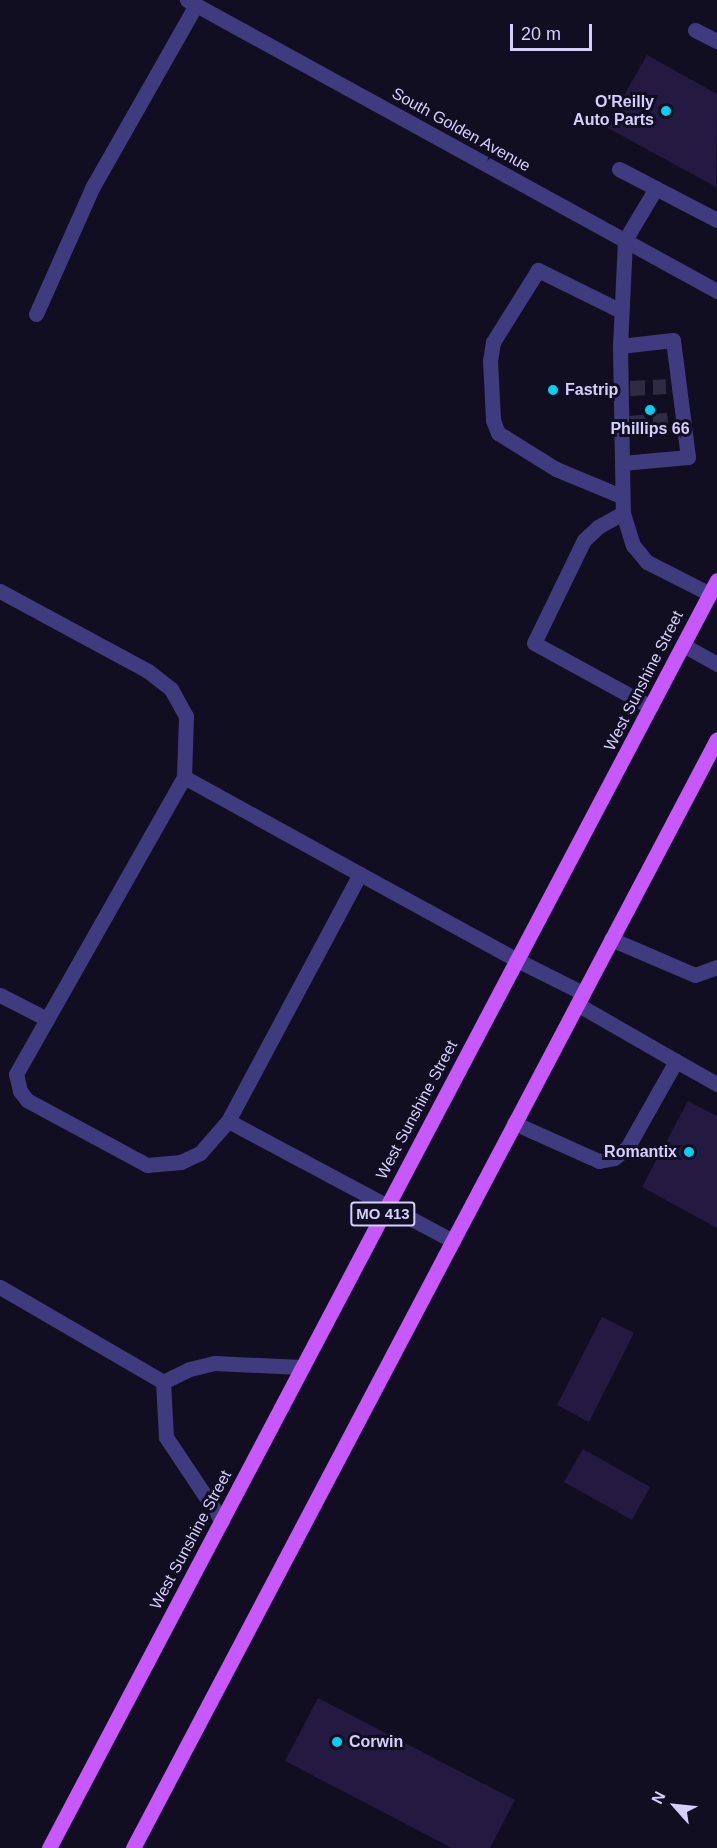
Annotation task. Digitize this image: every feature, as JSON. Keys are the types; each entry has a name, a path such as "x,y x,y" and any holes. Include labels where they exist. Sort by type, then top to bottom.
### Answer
{"main road":[{"name":"West Sunshine Street","path":"49,1848 713,587"},
{"path":"133,1848 717,739"}],"street":[{"name":"South Golden Avenue","path":"192,2 717,291"},
{"path":"36,314 92,188 192,2"},
{"path":"695,30 717,40"},
{"path":"619,169 717,220"},
{"path":"656,188 625,240 620,346 626,423 622,463 623,513 633,545 647,562 713,587"},
{"path":"621,311 538,270 493,342 490,360 493,420 498,433 556,469 621,496"},
{"path":"620,346 673,340 672,386 675,420 688,458 622,463"},
{"path":"623,513 598,526 584,540 534,643 651,708"},
{"path":"0,591 148,671 171,689 186,716 184,777 16,1074 20,1091 27,1100 147,1165 181,1162 200,1153 228,1121 360,874"},
{"path":"683,645 717,664"},
{"path":"184,777 517,960 676,1061 717,1084"},
{"path":"611,939 695,975 717,968"},
{"path":"0,995 47,1019"},
{"path":"514,1123 599,1161 614,1158 627,1148 676,1061"},
{"path":"228,1121 453,1240"},
{"path":"0,1287 163,1382"},
{"path":"163,1382 190,1369 214,1363 302,1367"},
{"path":"163,1382 166,1437 222,1521"}],"building":[{"name":"O'Reilly Auto Parts","path":"647,55 717,94 716,187 606,127"},
{"name":"Romantix","path":"688,1101 717,1116 717,1228 642,1187"},
{"path":"602,1317 634,1333 589,1422 557,1405"},
{"path":"583,1449 650,1487 632,1520 564,1482"},
{"path":"318,1698 515,1800 490,1848 452,1848 285,1761"}],"tunnel":[{"path":"630,388 666,386"},
{"path":"630,423 668,420"}],"place":[{"name":"O'Reilly Auto Parts","path":"666,111"},
{"name":"Fastrip","path":"553,390"},
{"name":"Phillips 66","path":"650,410"},
{"name":"Romantix","path":"689,1152"},
{"name":"Corwin","path":"337,1742"}]}
